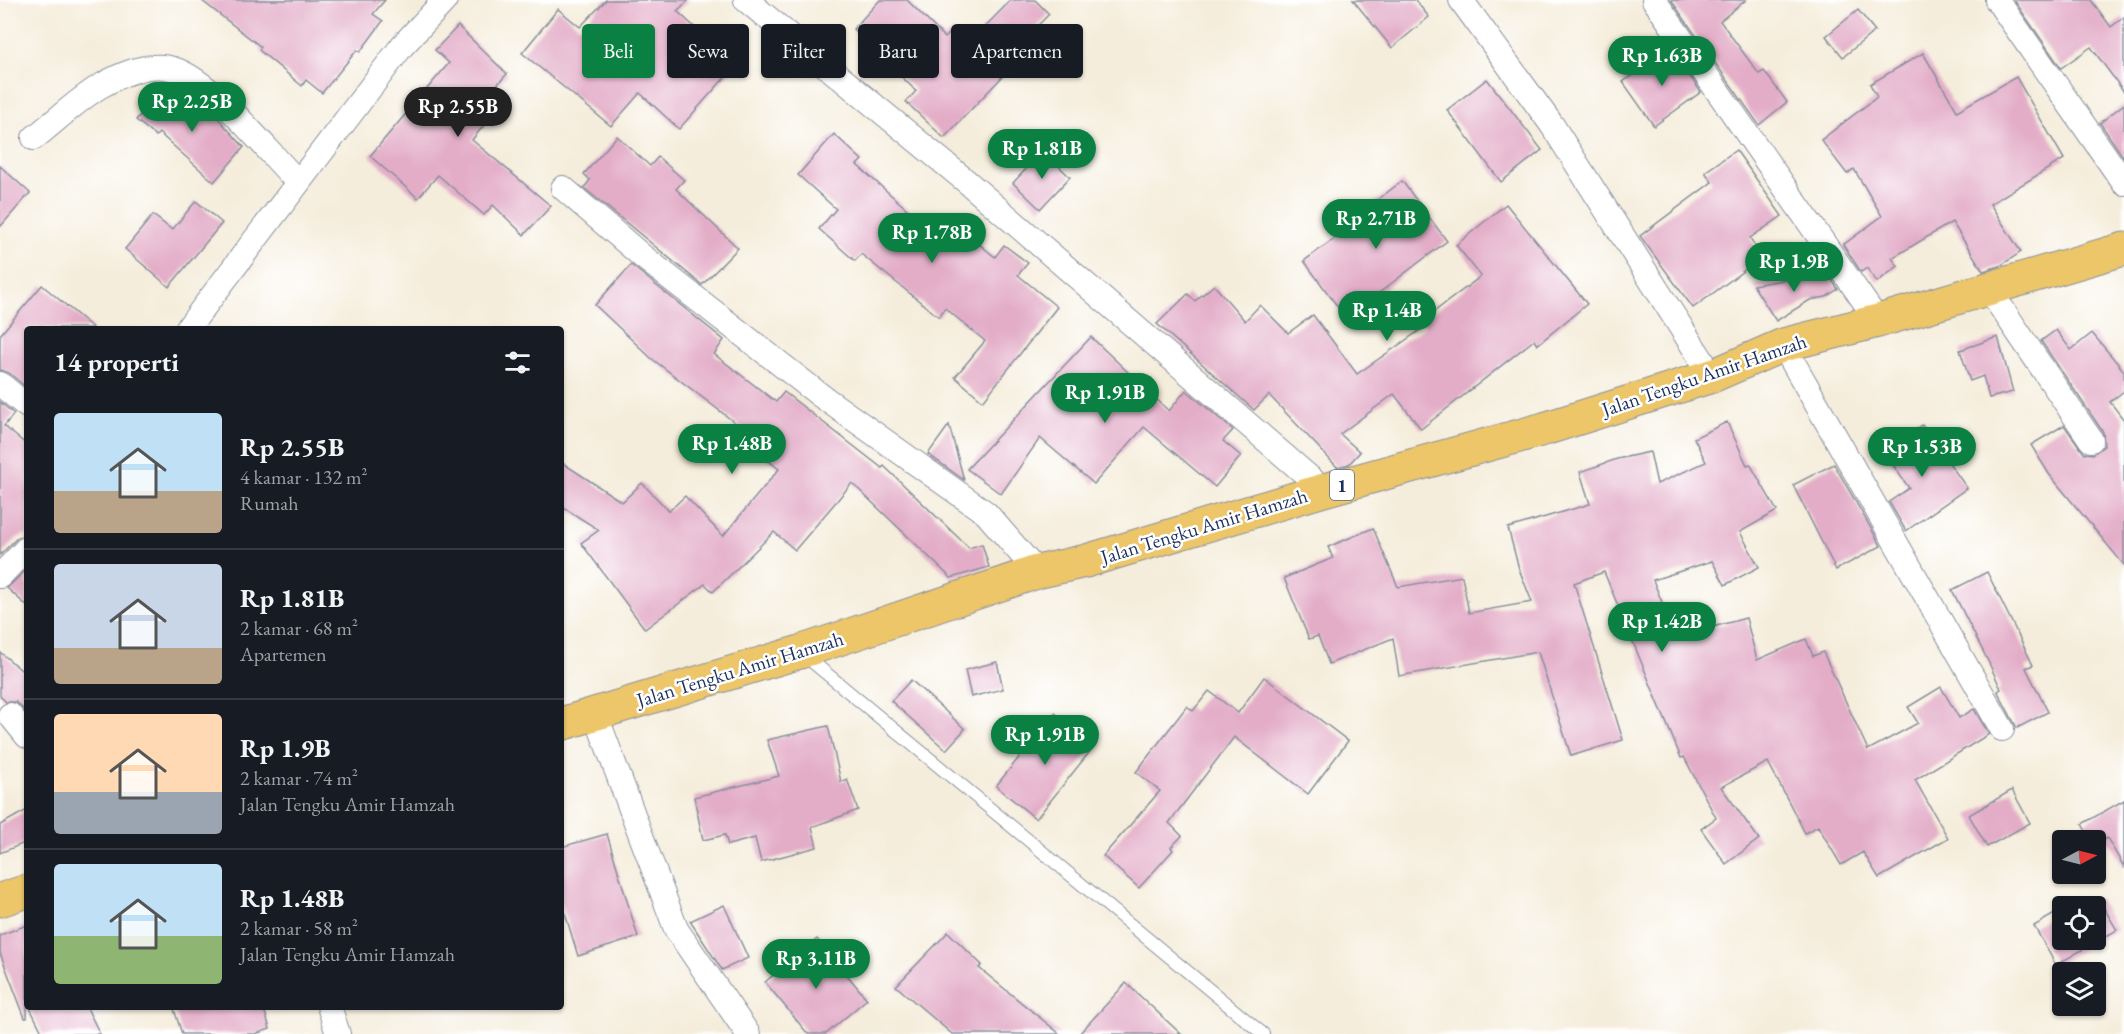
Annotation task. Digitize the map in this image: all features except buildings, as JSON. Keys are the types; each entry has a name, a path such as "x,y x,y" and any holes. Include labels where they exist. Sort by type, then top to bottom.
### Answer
{"highway":[{"name":"Jalan Tengku Amir Hamzah","path":"564,723 800,652 1037,572 1086,561 1324,490 1544,429 1712,376 1783,345 1878,321 2124,249"},
{"path":"0,900 24,892"}],"street":[{"path":"190,326 402,46 445,0"},
{"path":"746,0 966,182 1324,490"},
{"path":"1461,0 1552,124 1712,376"},
{"path":"1654,0 1878,321"},
{"path":"1997,0 2124,183"},
{"path":"34,138 99,87 144,68 172,68 191,78 216,97 298,182"},
{"path":"563,188 642,256 820,395 986,513 1037,572"},
{"path":"1988,288 2091,440"},
{"path":"1783,345 2002,729"},
{"path":"0,384 24,404"},
{"path":"0,576 24,551"},
{"path":"595,713 676,929 748,1034"},
{"path":"10,715 24,732"},
{"path":"330,1010 338,1034"}],"lane":[{"path":"800,652 1263,1034"}]}
